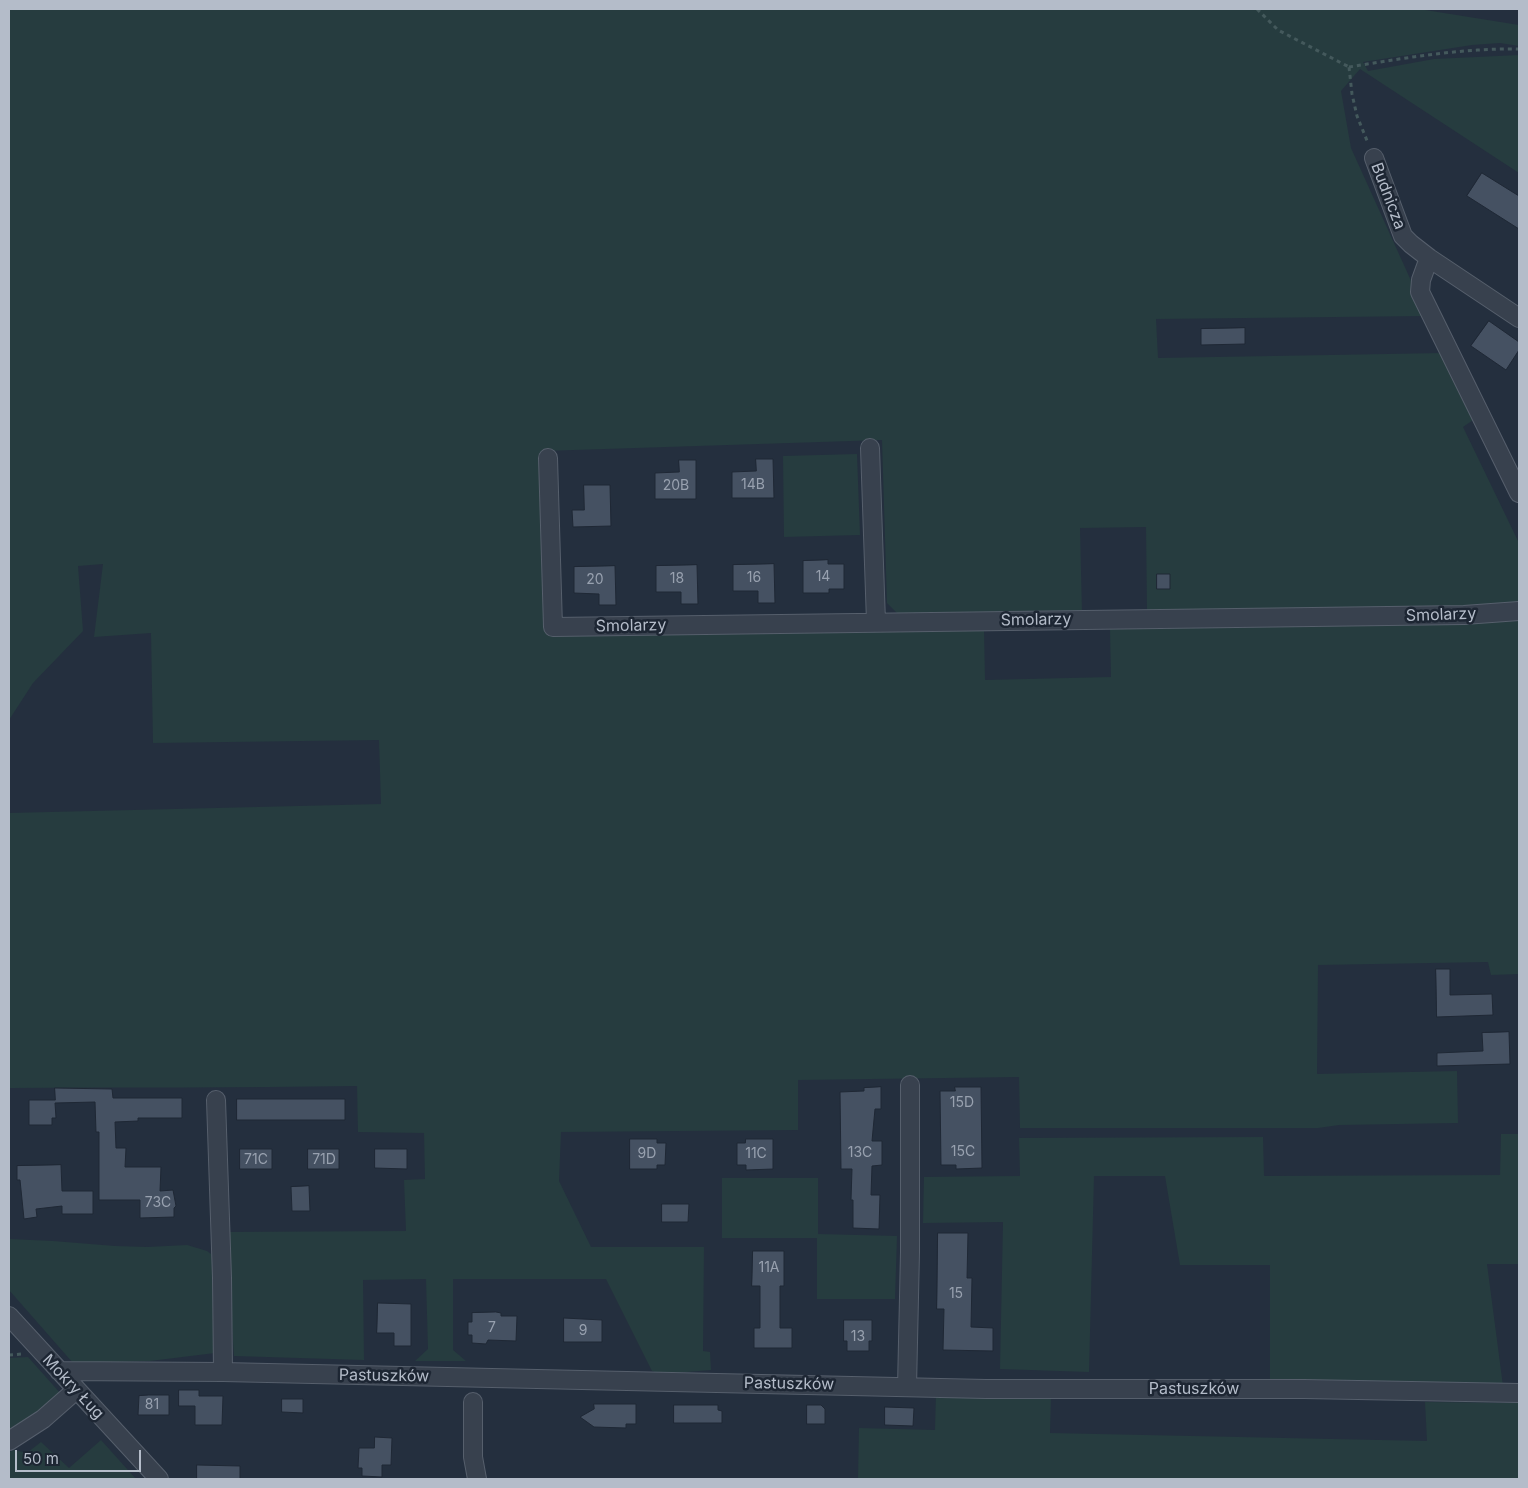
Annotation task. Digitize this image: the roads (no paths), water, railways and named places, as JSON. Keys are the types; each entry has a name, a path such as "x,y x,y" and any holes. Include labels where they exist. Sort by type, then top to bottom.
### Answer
{"street":[{"name":"Budnicza","path":"1374,158 1403,236 1429,258 1519,318"},
{"path":"1429,258 1421,280 1420,292 1519,493"},
{"path":"870,448 876,622"},
{"name":"Smolarzy","path":"548,458 553,627 1464,615 1519,611"},
{"path":"907,1387 910,1252 910,1085"},
{"path":"216,1100 223,1372"},
{"name":"Mokry Ług","path":"12,1326 59,1372 160,1479"},
{"name":"Pastuszków","path":"59,1372 223,1372 986,1389 1294,1389 1519,1393"},
{"path":"9,1441 43,1419 76,1390"},
{"path":"474,1402 473,1458 477,1479"}]}
